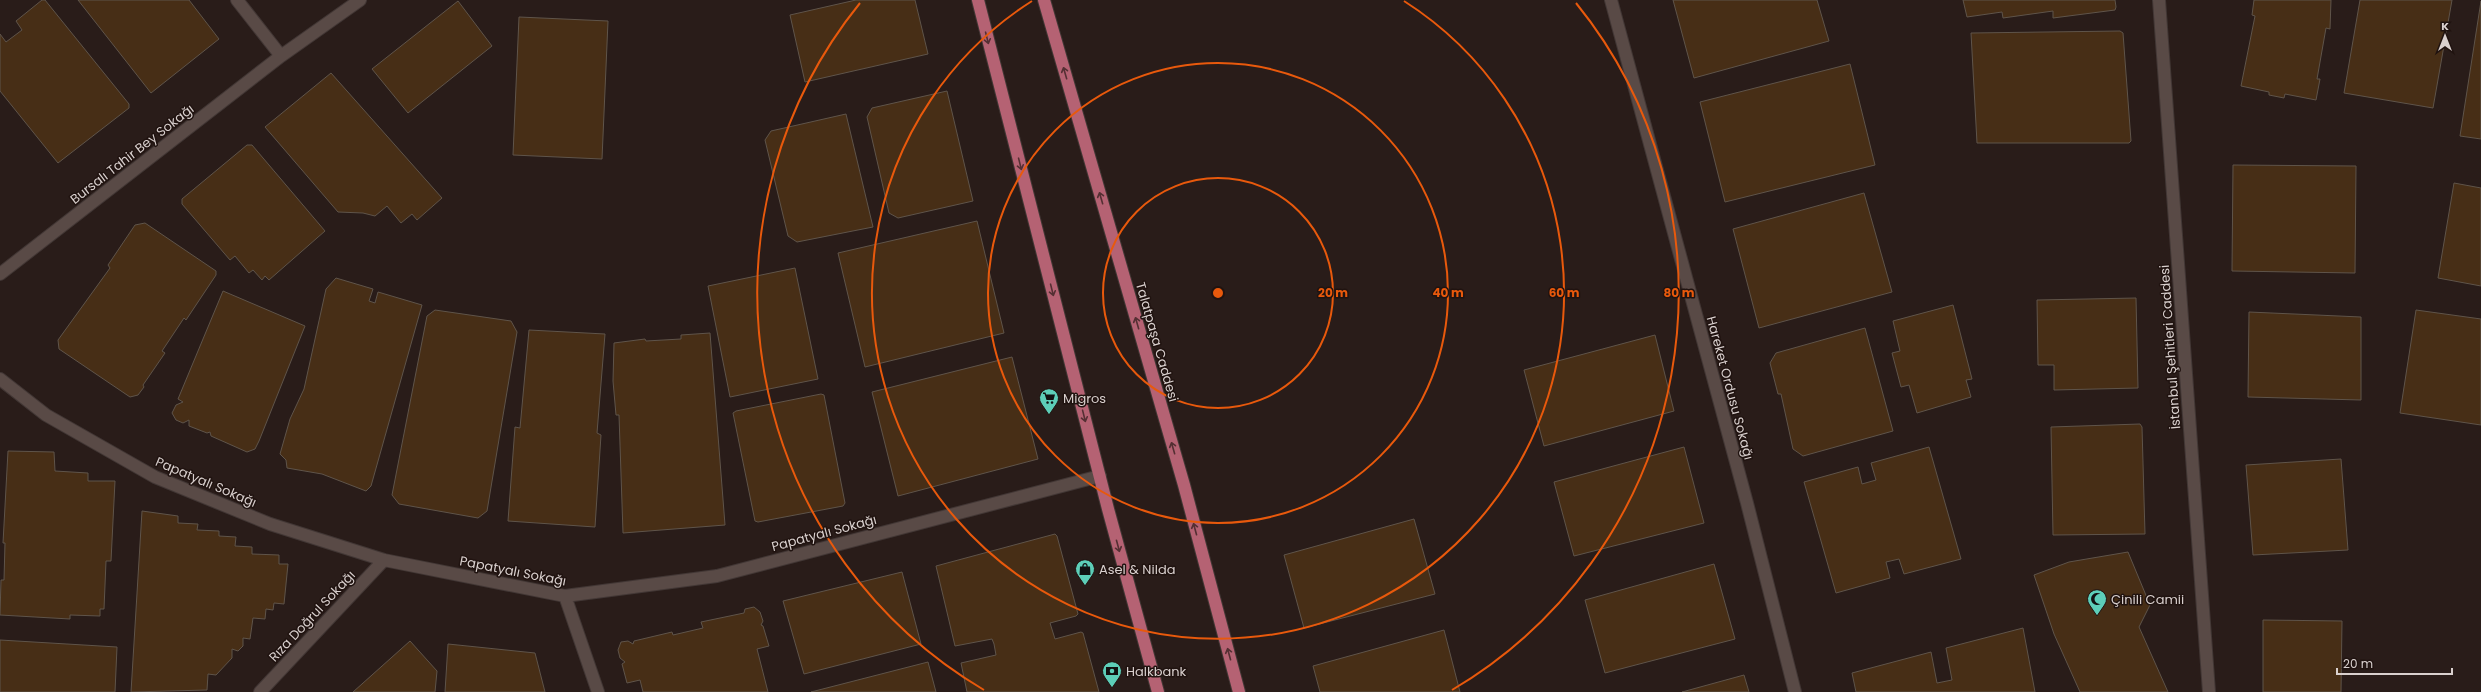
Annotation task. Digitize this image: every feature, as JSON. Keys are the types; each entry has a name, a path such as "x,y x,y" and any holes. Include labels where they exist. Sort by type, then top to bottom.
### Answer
{"main road":[{"path":"978,0 1100,476 1158,692"},
{"name":"Talatpaşa Caddesi","path":"1044,0 1184,485 1239,692"}],"street":[{"path":"237,0 282,56"},
{"name":"Bursalı Tahir Bey Sokağı","path":"0,274 282,56 360,0"},
{"name":"Hareket Ordusu Sokağı","path":"1611,0 1745,495 1795,692"},
{"name":"İstanbul Şehitleri Caddesi","path":"2159,0 2209,692"},
{"name":"Papatyalı Sokağı","path":"0,378 46,415 155,477 270,524 384,560 565,596 717,576 1100,476"},
{"name":"Rıza Doğrul Sokağı","path":"260,692 384,560"},
{"path":"565,596 598,692"}],"building":[{"path":"42,0 45,0 129,104 129,108 58,163 0,91 0,34 6,42 22,30 16,21"},
{"path":"78,0 189,0 219,39 151,93"},
{"path":"856,0 915,0 928,54 805,82 790,15"},
{"path":"1673,0 1817,0 1829,41 1694,78"},
{"path":"1963,0 2115,0 2116,7 2115,10 2053,18 2053,11 2003,18 2002,12 1967,17"},
{"path":"2254,0 2331,0 2330,29 2326,28 2317,79 2320,79 2316,100 2285,94 2284,98 2269,95 2269,92 2241,86 2255,16 2252,15"},
{"path":"2360,0 2452,0 2433,108 2344,93"},
{"path":"458,1 492,46 408,113 372,69"},
{"path":"2481,1 2481,139 2460,136"},
{"path":"519,17 608,21 602,159 513,155"},
{"path":"2120,31 2123,33 2131,141 2129,143 1977,143 1971,33"},
{"path":"1850,64 1875,165 1725,202 1700,102"},
{"path":"331,73 442,198 417,220 412,214 401,223 387,206 375,216 363,213 338,212 265,127"},
{"path":"947,91 973,201 898,218 889,213 867,117 872,108"},
{"path":"846,114 873,227 797,242 788,236 765,140 771,131"},
{"path":"247,145 252,145 325,231 269,280 265,276 262,280 253,270 249,273 235,256 230,260 182,204 182,199"},
{"path":"2233,165 2356,166 2355,273 2232,271"},
{"path":"2454,183 2481,188 2481,286 2438,278"},
{"path":"1864,193 1892,292 1759,328 1733,229"},
{"path":"977,221 1004,333 865,367 838,253"},
{"path":"145,223 216,271 216,275 186,320 184,318 162,351 165,353 143,385 144,387 138,395 130,397 59,349 58,340 110,268 108,265 135,225"},
{"path":"795,268 818,379 730,397 708,286"},
{"path":"336,278 373,289 369,301 375,303 378,292 422,305 371,486 366,491 322,474 287,468 286,460 280,454 290,419 304,389 326,289"},
{"path":"223,291 305,326 259,441 255,449 247,452 211,436 210,432 207,433 189,426 189,420 183,423 176,420 172,413 176,405 183,402 178,399"},
{"path":"2136,298 2138,388 2054,390 2054,365 2038,365 2037,300"},
{"path":"1953,305 1972,379 1966,380 1971,397 1917,413 1909,385 1901,387 1892,353 1900,351 1893,321"},
{"path":"435,310 511,321 517,332 487,511 478,518 399,504 392,495 427,316"},
{"path":"2416,310 2481,319 2481,425 2400,413"},
{"path":"2249,312 2361,317 2361,400 2248,397"},
{"path":"1865,328 1893,431 1803,456 1793,449 1781,394 1778,394 1770,363 1776,353"},
{"path":"529,330 605,334 597,433 601,435 595,527 508,521 515,427 520,428"},
{"path":"710,333 725,525 623,533 619,415 616,415 613,381 614,343 645,339 646,341 681,339 681,335"},
{"path":"1655,335 1674,411 1544,446 1524,370"},
{"path":"1012,357 1038,459 898,496 872,392"},
{"path":"821,394 824,395 845,503 843,506 758,522 755,521 733,413 736,411"},
{"path":"2140,424 2142,427 2145,534 2053,535 2051,427"},
{"path":"1684,447 1704,523 1574,556 1554,482"},
{"path":"1929,447 1961,559 1904,574 1899,559 1886,562 1890,578 1836,593 1804,482 1858,467 1862,484 1876,480 1871,463"},
{"path":"8,451 54,452 55,471 88,473 88,481 115,481 111,561 106,561 104,609 100,609 100,616 70,615 70,619 0,615 1,580 4,580 5,543 3,543"},
{"path":"2341,459 2348,550 2253,555 2246,465"},
{"path":"142,511 178,516 178,523 198,524 197,530 219,531 219,536 236,537 235,546 252,547 252,554 279,555 279,564 288,564 284,604 274,603 273,610 266,609 265,619 253,618 250,639 243,638 243,646 238,651 232,649 232,658 216,675 208,674 207,690 131,692"},
{"path":"1414,519 1435,594 1304,628 1284,555"},
{"path":"1055,534 1057,536 1078,614 1076,616 1050,623 1055,639 1081,632 1083,633 1099,692 967,692 961,663 996,655 994,644 992,639 955,646 936,566"},
{"name":"Çinili Camii","path":"2128,552 2150,605 2139,627 2168,692 2080,692 2054,634 2034,575 2069,562"},
{"path":"1714,564 1735,639 1605,673 1585,600"},
{"path":"902,572 921,644 804,674 783,601"},
{"path":"754,607 760,612 763,621 761,625 763,626 769,646 757,649 768,692 643,692 640,680 627,683 622,664 625,662 620,658 618,650 621,642 628,641 633,644 634,641 672,632 673,635 703,628 701,622 744,613 745,609"},
{"path":"2263,620 2342,621 2341,692 2263,692"},
{"path":"2023,628 2035,692 1856,692 1852,673 1931,652 1937,683 1952,680 1946,648"},
{"path":"1444,630 1460,692 1320,692 1313,666"},
{"path":"0,640 117,647 115,692 0,692"},
{"path":"410,641 437,671 435,692 353,692"},
{"path":"448,644 535,653 545,692 445,692"},
{"path":"928,662 936,692 811,692"},
{"path":"1744,675 1749,692 1682,692"}],"place":[{"name":"Migros","path":"1049,415"},
{"name":"Asel & Nilda","path":"1085,586"},
{"name":"Çinili Camii","path":"2097,616"},
{"name":"Halkbank","path":"1112,688"}]}
